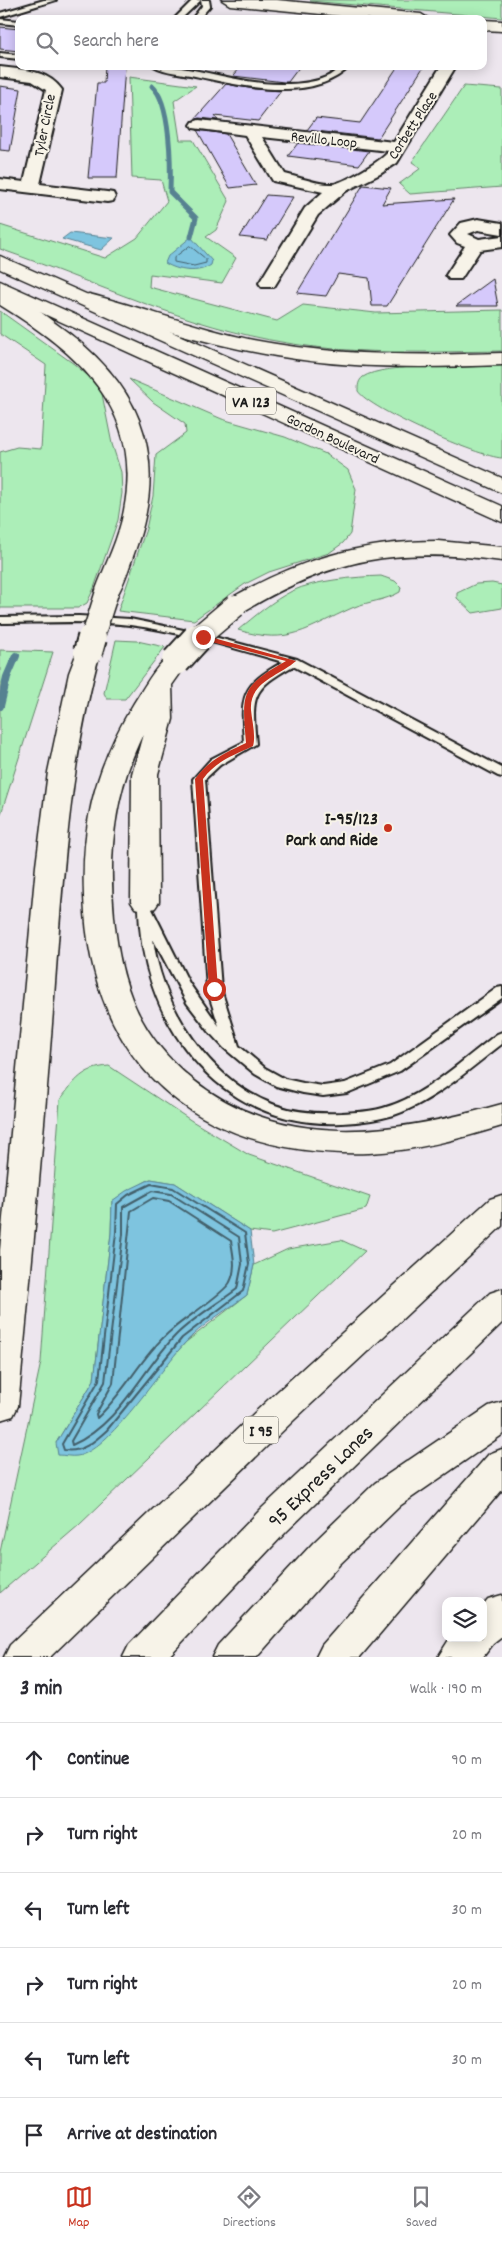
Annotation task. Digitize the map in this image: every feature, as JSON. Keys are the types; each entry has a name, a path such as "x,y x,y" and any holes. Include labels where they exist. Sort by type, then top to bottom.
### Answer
{"main road":[{"path":"230,0 368,15"},
{"path":"487,25 502,26"},
{"name":"Gordon Boulevard","path":"0,262 89,300 502,486"},
{"name":"Gordon Boulevard","path":"0,287 502,515"},
{"path":"0,296 56,331 92,363 112,387 131,425 138,455 139,482 136,510 107,592 82,672 62,772 55,829 19,1230 0,1406"},
{"path":"89,300 199,333 301,353 398,361 502,359"},
{"path":"502,554 455,549 386,551 332,561 275,584 235,606 205,630 168,672 137,716 111,773 102,809 97,856 97,895 103,945 117,1000 130,1029 151,1058 177,1085 203,1105 231,1118 271,1132 313,1141 361,1143 418,1138 468,1126 502,1115"},
{"path":"275,584 376,564 408,560 480,564 502,570"},
{"path":"145,902 145,774 160,719 168,672"},
{"name":"I 95","path":"24,1657 281,1410 502,1207"},
{"name":"95 Express Lanes","path":"143,1657 198,1597 286,1508 502,1302"},
{"path":"243,1646 326,1554 388,1494 502,1416"},
{"path":"336,1657 502,1464"},
{"path":"487,1627 502,1611"},
{"path":"458,1657 472,1642"}],"street":[{"name":"Corbett Place","path":"268,283 311,212 336,190 386,165 446,70"},
{"name":"Tyler Circle","path":"0,72 29,76 46,82 54,90 31,187"},
{"name":"Revillo Loop","path":"199,125 398,147"},
{"path":"251,131 279,178 336,190"},
{"path":"0,184 107,197"},
{"path":"502,229 480,225 465,227 460,231 461,238 475,244 492,244 502,241"},
{"path":"455,275 475,244"}],"lane":[{"path":"0,15 52,0"},
{"path":"181,15 191,4 198,0"},
{"path":"198,15 206,6 205,0"},
{"path":"0,21 15,23"},
{"path":"0,55 15,57"},
{"path":"177,70 228,81 284,86 307,85 326,80 340,75 343,70"},
{"path":"0,620 89,619 130,622 203,637 293,661 502,773"},
{"path":"232,1048 214,989 199,779 208,767 222,757 250,744 247,702 250,693 266,676 293,661"},
{"path":"145,902 147,944 154,972 180,1032 201,1060 239,1093 260,1105 290,1115 320,1119 358,1117 393,1110 419,1098 502,1037"},
{"path":"145,902 162,944 208,1025 260,1071 282,1082 323,1091 347,1088 394,1068 502,991"}],"green space":[{"path":"502,0 502,18 487,17 487,15 310,1"},
{"path":"129,77 196,86 174,101 180,140 193,140 229,201 216,230 206,237 236,258 222,283 150,274 149,287 277,321 303,305 376,313 502,310 502,351 367,351 314,347 250,336 177,315 0,249 0,225 105,258 137,238 167,201 161,180 132,178"},
{"path":"464,86 502,89 502,187 410,194 399,184 421,168 412,162"},
{"path":"0,311 74,364 93,380 102,394 112,444 121,472 122,493 118,520 94,588 87,603 78,608 0,608 0,452 17,447 41,449 46,365 0,334"},
{"path":"502,365 502,458 471,450 426,431 382,409 358,391 359,382 363,377 389,369 429,366"},
{"path":"129,379 222,419 285,437 326,454 348,470 356,489 350,534 343,543 329,553 269,572 245,584 194,620 118,611 146,529 153,496 156,455 186,433 185,424 153,402"},
{"path":"381,576 395,581 401,587 400,592 352,608 298,632 271,636 238,630 278,599 302,587 336,580"},
{"path":"492,583 502,585 502,608 473,613 457,598 457,593 476,584"},
{"path":"116,640 137,641 165,647 125,699 107,699 104,693"},
{"path":"0,650 53,652 0,817"},
{"path":"109,1066 192,1121 249,1155 370,1197 366,1209 272,1234 250,1231 175,1183 150,1179 112,1201 111,1233 94,1380 56,1443 160,1371 186,1342 247,1295 254,1265 288,1249 341,1240 365,1251 79,1525 0,1593 0,1552 41,1362 60,1100 80,1076 92,1069"}],"water":[{"path":"70,233 114,238 101,250 62,239"},
{"path":"191,237 212,261 211,265 200,270 188,270 176,268 165,263 168,256"},
{"path":"151,1179 175,1183 250,1231 254,1265 247,1295 206,1324 184,1344 134,1408 104,1440 90,1451 77,1456 58,1455 56,1443 94,1380 111,1233 112,1201 126,1191"}],"building":[{"path":"0,27 15,29 15,51 0,49"},
{"path":"105,70 125,70 117,178 88,178 97,83 104,83"},
{"path":"238,70 297,70 288,82 233,76"},
{"path":"395,70 421,70 378,138 307,130 316,118 360,123"},
{"path":"226,84 281,91 258,121 215,116 218,120 199,118 194,120"},
{"path":"0,86 21,89 10,151 0,150"},
{"path":"197,130 226,134 256,185 230,188"},
{"path":"298,143 369,151 359,165 288,156"},
{"path":"363,185 391,188 382,204 454,199 387,306 372,306 369,278 338,274 326,296 297,293"},
{"path":"266,195 293,197 267,240 240,237"},
{"path":"493,279 498,306 456,306"}],"waterway":[{"path":"152,86 163,106 166,120 170,152 170,192 196,218 191,237"},
{"path":"0,706 7,677 16,656"}],"place":[{"name":"I-95/123 Park and Ride","path":"388,828"}],"route":[{"path":"203,637 293,661 266,676 250,693 247,702 250,744 222,757 208,767 199,779 214,989"}]}
